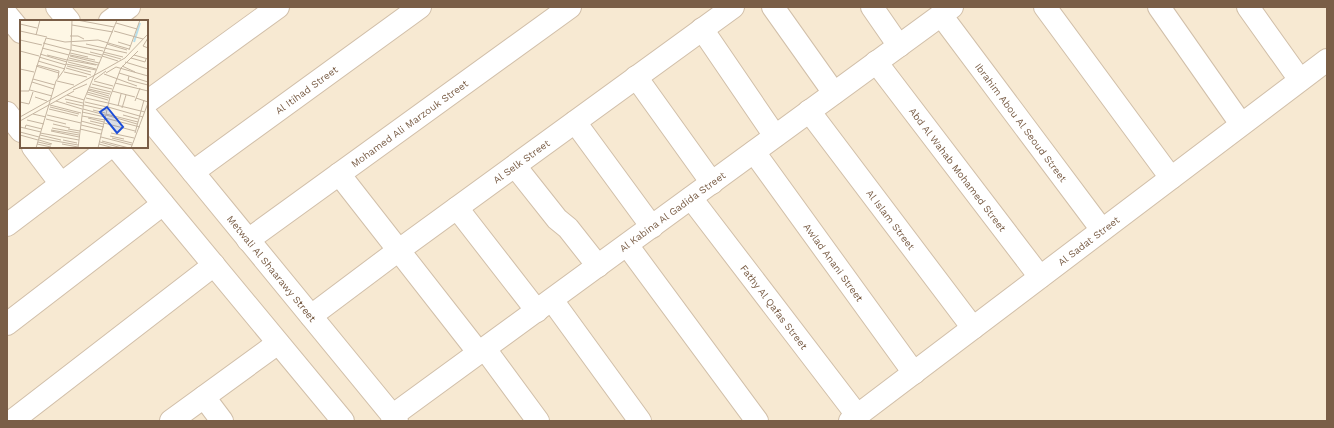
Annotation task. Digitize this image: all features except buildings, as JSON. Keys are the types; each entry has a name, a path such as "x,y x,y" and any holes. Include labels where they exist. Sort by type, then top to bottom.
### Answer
{"street":[{"path":"57,7 68,20"},
{"path":"111,20 129,7"},
{"path":"148,101 278,7"},
{"name":"Mohamed Ali Marzouk Street","path":"248,240 570,7"},
{"name":"Al Selk Street","path":"311,316 399,250 733,7"},
{"path":"773,7 834,93"},
{"path":"872,7 899,46"},
{"path":"1045,7 1171,178"},
{"path":"1159,7 1241,124"},
{"path":"1248,7 1300,80"},
{"name":"Al Itihad Street","path":"193,172 409,10"},
{"name":"Al Kabina Al Gadida Street","path":"394,418 482,351 946,11"},
{"name":"Ibrahim Abou Al Seoud Street","path":"946,11 1102,230"},
{"path":"7,15 20,32"},
{"path":"702,29 775,136"},
{"path":"7,44 20,34"},
{"name":"Al Sadat Street","path":"854,418 1327,60"},
{"name":"Abd Al Wahab Mohamed Street","path":"876,62 1040,277"},
{"path":"636,77 712,183"},
{"name":"Al Islam Street","path":"809,111 973,328"},
{"path":"7,113 20,130"},
{"name":"Metwali Al Shaarawy Street","path":"148,117 394,418"},
{"path":"575,122 652,227"},
{"path":"34,148 61,184"},
{"path":"7,226 109,148"},
{"path":"117,148 340,420"},
{"name":"Awlad Anani Street","path":"754,152 914,372"},
{"path":"515,166 557,219 568,228 598,266"},
{"path":"339,174 538,421"},
{"name":"Fathy Al Qafas Street","path":"691,198 854,418"},
{"path":"7,324 163,204"},
{"path":"457,208 544,306 640,421"},
{"path":"627,245 757,421"},
{"path":"12,421 214,265"},
{"path":"172,421 278,343"},
{"path":"204,397 222,421"}],"shaded area":[{"path":"7,7 1327,7 1327,421 7,421"}]}
